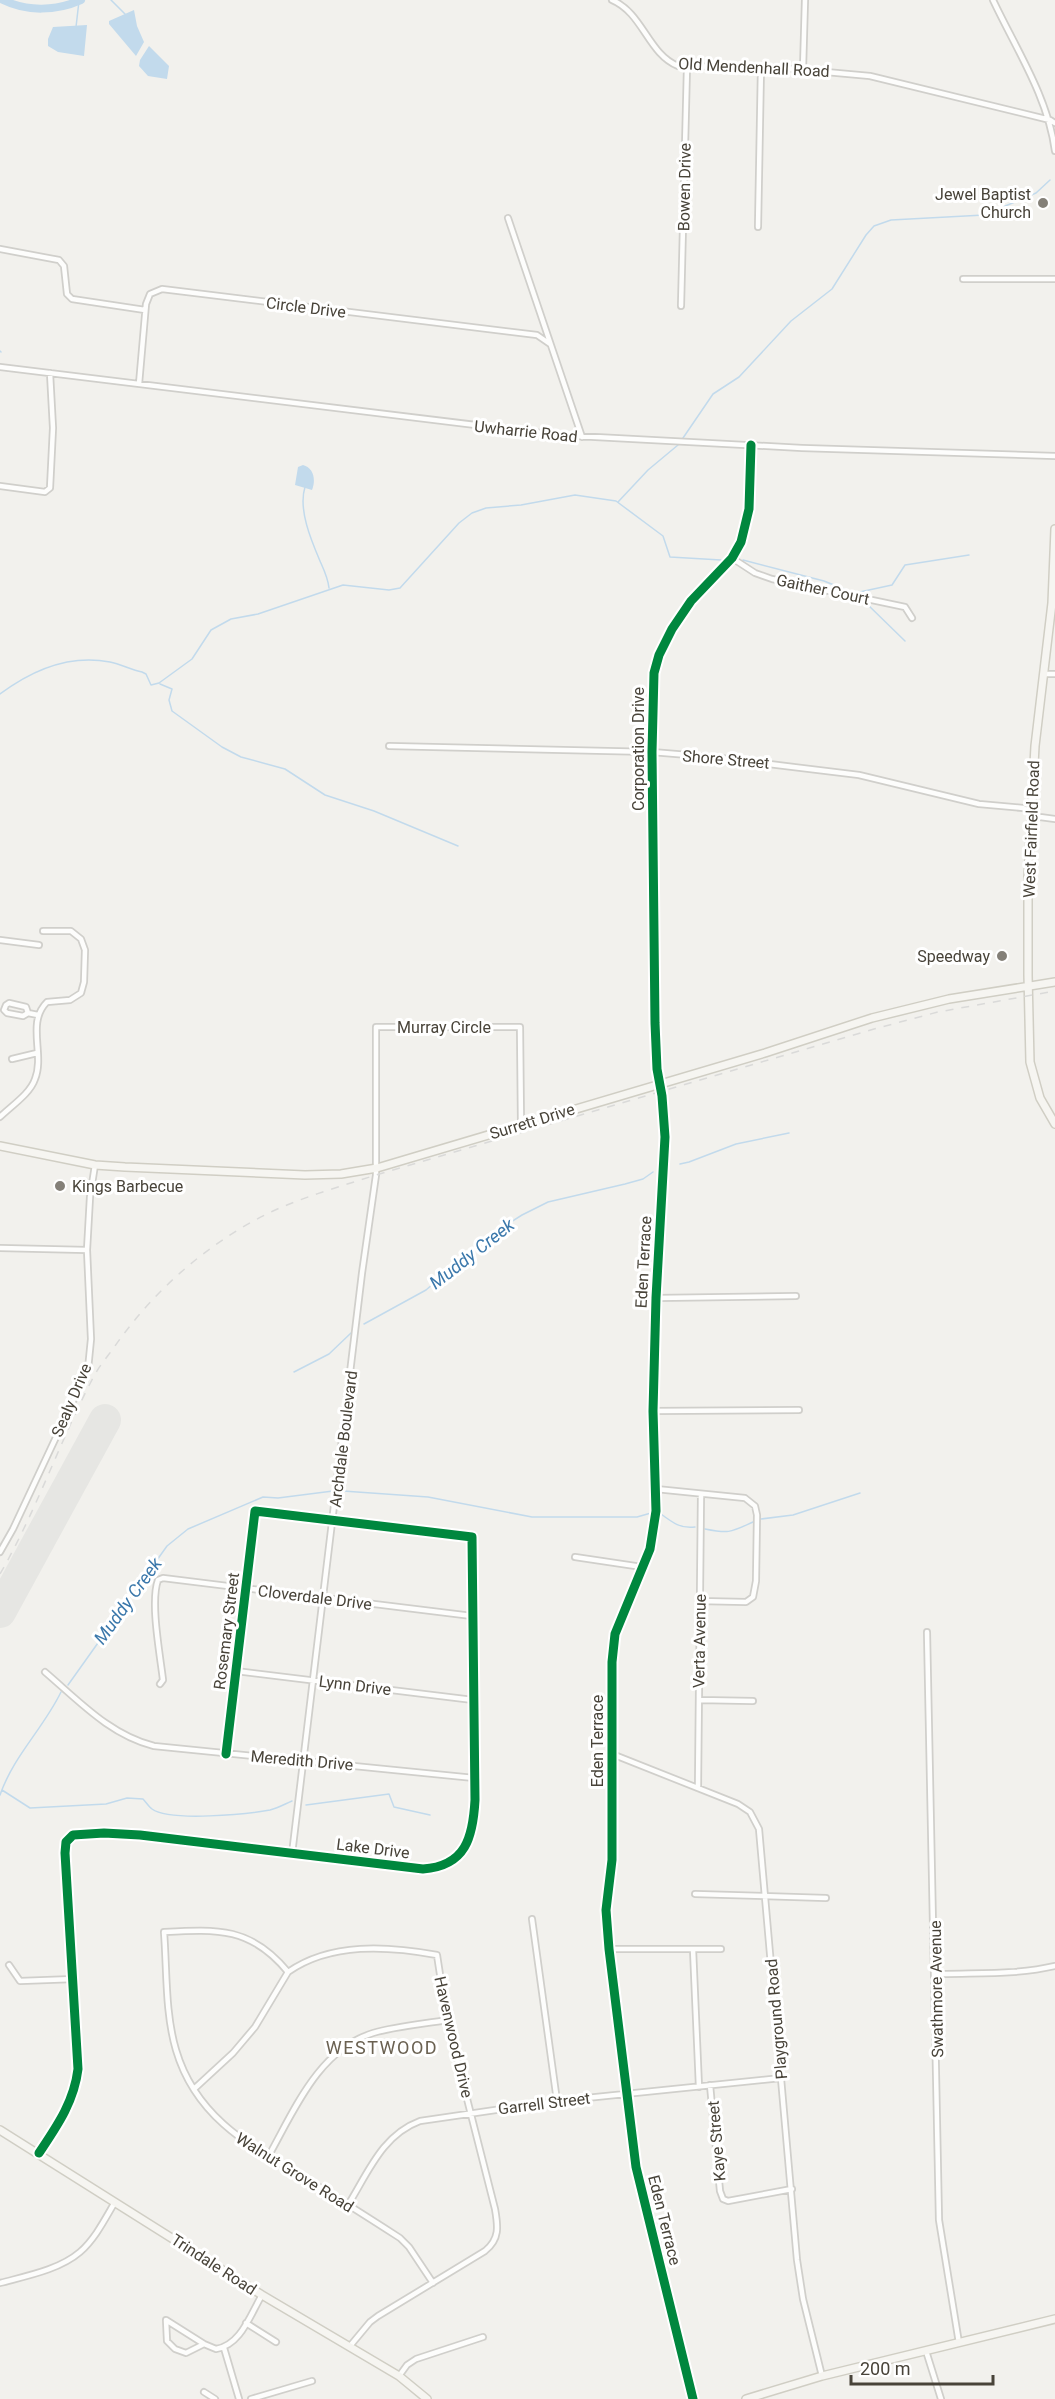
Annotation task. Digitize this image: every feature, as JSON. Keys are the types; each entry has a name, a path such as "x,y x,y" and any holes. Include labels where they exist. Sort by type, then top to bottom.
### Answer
{"main road":[{"name":"West Fairfield Road","path":"1055,530 1054,586 1035,739 1028,878 1030,1062 1040,1098 1055,1124"},
{"name":"Surrett Drive","path":"0,1146 95,1165 305,1175 341,1174 377,1168 765,1053 911,1007 1055,982"},
{"name":"Trindale Road","path":"0,2130 262,2295 399,2376 427,2399"},
{"path":"746,2399 770,2396 822,2376 1055,2319"}],"street":[{"name":"Old Mendenhall Road","path":"612,0 638,22 664,59 687,67 803,69 888,79 1048,119 1055,123"},
{"path":"803,69 805,0"},
{"path":"993,0 1033,80 1053,131 1055,151"},
{"name":"Bowen Drive","path":"681,306 687,67"},
{"path":"758,227 761,67"},
{"path":"508,218 582,437"},
{"path":"0,249 59,260 64,266 67,294 72,299 145,310 139,384"},
{"path":"963,279 1055,279"},
{"name":"Circle Drive","path":"145,310 150,294 155,291 169,290 537,335 550,344"},
{"name":"Uwharrie Road","path":"0,367 389,416 582,437 1055,456"},
{"path":"0,486 45,492 50,488 53,428 50,374"},
{"name":"Corporation Drive","path":"659,1083 655,1012 653,684 658,655 681,615 732,558 741,542 747,518 751,445"},
{"name":"Gaither Court","path":"732,558 755,573 772,579 905,607 912,618"},
{"path":"1043,674 1055,674"},
{"name":"Shore Street","path":"389,746 652,752 712,756 849,774 979,804 1023,808 1040,817 1055,819"},
{"path":"0,1117 37,1076 38,1015 47,1002 76,997 84,988 85,950 81,939 71,931 43,931"},
{"path":"0,940 39,945"},
{"path":"28,1013 26,1007 9,1004 4,1010 7,1013 24,1016 28,1013 38,1015"},
{"name":"Murray Circle","path":"377,1168 376,1027 520,1027 521,1124"},
{"path":"12,1059 37,1053"},
{"name":"Eden Terrace","path":"659,1083 665,1137 652,1411 656,1489 654,1531 615,1634 612,1662 612,1860 606,1910 636,2167 693,2399"},
{"name":"Sealy Drive","path":"0,1552 88,1369 91,1339 87,1251 90,1198 95,1165"},
{"name":"Archdale Boulevard","path":"292,1854 377,1168"},
{"path":"0,1248 87,1251"},
{"path":"656,1299 796,1296"},
{"path":"652,1411 799,1410"},
{"path":"656,1489 749,1500 757,1511 756,1581 753,1597 746,1602 699,1601"},
{"name":"Verta Avenue","path":"698,1788 701,1494"},
{"name":"Lake Drive","path":"39,2153 70,2103 78,2069 65,1853 66,1842 73,1835 105,1833 140,1835 410,1868 432,1868 444,1865 459,1855 470,1837 474,1820 472,1537 255,1511"},
{"name":"Rosemary Street","path":"226,1754 255,1511"},
{"path":"575,1557 642,1567"},
{"name":"Cloverdale Drive","path":"160,1684 163,1680 156,1616 156,1587 158,1580 163,1578 472,1616"},
{"name":"Swathmore Avenue","path":"927,1632 936,1974 939,2220 959,2343"},
{"name":"Lynn Drive","path":"236,1671 473,1700"},
{"name":"Meredith Drive","path":"45,1672 114,1730 133,1740 154,1746 474,1778"},
{"path":"699,1700 753,1701"},
{"name":"Playground Road","path":"612,1754 738,1804 754,1817 759,1829 800,2279 822,2376"},
{"path":"694,1894 826,1898"},
{"path":"532,1919 557,2101"},
{"name":"Walnut Grove Road","path":"288,1972 255,1942 235,1933 164,1932 172,2027 182,2066 207,2109 223,2125 268,2157 406,2243 433,2283"},
{"path":"609,1949 721,1949"},
{"name":"Kaye Street","path":"693,1949 699,2087"},
{"name":"Havenwood Drive","path":"288,1972 310,1959 338,1951 416,1951 437,1955 447,2020 498,2226 496,2238 485,2251 372,2320 350,2346"},
{"path":"9,1965 20,1981 74,1979"},
{"path":"936,1974 1005,1973 1055,1966"},
{"path":"194,2089 255,2027 288,1972"},
{"path":"268,2157 320,2070 338,2053 375,2032 447,2020"},
{"name":"Garrell Street","path":"348,2205 380,2152 397,2133 420,2121 557,2101 781,2078"},
{"name":"Kaye Street","path":"710,2085 720,2191 723,2199 728,2201 792,2189"},
{"path":"0,2283 42,2271 74,2257 87,2245 115,2202"},
{"path":"204,2344 186,2353 175,2349 167,2341 166,2320 204,2344 216,2349 224,2348 238,2337 262,2295"},
{"path":"246,2323 276,2342"},
{"path":"399,2376 407,2365 416,2359 483,2337"},
{"path":"224,2348 239,2399"},
{"path":"926,2350 941,2399"},
{"path":"251,2399 312,2381"},
{"path":"204,2392 215,2399"}],"water":[{"path":"134,10 137,26 144,42 136,56 109,24 109,21"},
{"path":"87,25 84,56 58,52 48,46 53,27"},
{"path":"149,46 169,66 167,79 148,76 139,66"},
{"path":"303,465 310,469 313,475 312,490 295,485 298,467"}],"waterway":[{"path":"3,0 22,7 42,9 81,0"},
{"path":"111,0 125,14"},
{"path":"76,27 79,1"},
{"path":"683,438 713,394 739,377 791,321 832,289 874,226 891,220 984,215 1036,193 1050,180"},
{"path":"618,502 648,470 678,445"},
{"path":"305,487 303,505 306,524 326,574 329,588"},
{"path":"0,694 38,671 80,660 114,663 146,674 151,685 159,683 192,659 211,630 231,619 258,614 343,585 389,590 400,588 459,523 472,513 486,508 521,505 575,495 616,501 663,536 670,557 721,560"},
{"path":"855,593 892,585 905,565 969,555"},
{"path":"743,560 824,581 854,593"},
{"path":"866,603 905,641"},
{"path":"160,684 172,689 169,700 172,711 222,747 241,757 285,769 325,795 374,811 458,846"},
{"name":"Muddy Creek","path":"680,1164 736,1144 789,1133"},
{"name":"Muddy Creek","path":"364,1324 426,1290 487,1237 522,1215 548,1202 643,1179 653,1172"},
{"name":"Muddy Creek","path":"294,1372 329,1354 351,1333"},
{"name":"Muddy Creek","path":"68,1685 167,1546 188,1529 263,1497 278,1498 333,1491"},
{"path":"343,1491 428,1497 532,1517 637,1517 651,1513"},
{"path":"761,1519 793,1515 860,1493"},
{"path":"661,1514 677,1525 695,1527"},
{"path":"705,1529 730,1531 753,1522"},
{"name":"Muddy Creek","path":"0,1795 13,1767 61,1692"},
{"path":"2,1790 30,1808 106,1804 127,1798 143,1799 152,1809 161,1813 191,1816 259,1812 292,1801"},
{"path":"306,1805 389,1794 394,1807 430,1815"}],"runway":[{"path":"0,1612 105,1420"}],"railway":[{"path":"0,1574 26,1525 82,1400 101,1364 148,1305 185,1268 250,1223 298,1201 376,1175 874,1029 938,1012 1055,991"}],"cycle path":[{"path":"693,2399 636,2167 609,1949 606,1910 612,1860 612,1662 615,1634 650,1549 656,1511 653,1411 656,1298 665,1137 662,1096 657,1069 655,1023 652,752 654,673 659,655 672,629 691,601 732,558 741,542 749,509 751,445"},
{"path":"39,2153 69,2103 78,2069 65,1853 66,1842 73,1835 104,1833 140,1835 423,1869 437,1867 458,1856 469,1837 475,1800 472,1537 255,1511 226,1754"}],"place":[{"name":"Jewel Baptist Church","path":"1043,203"},
{"name":"Speedway","path":"1002,956"},
{"name":"Kings Barbecue","path":"60,1186"}],"district":[{"name":"WESTWOOD","path":"382,2048"}]}
